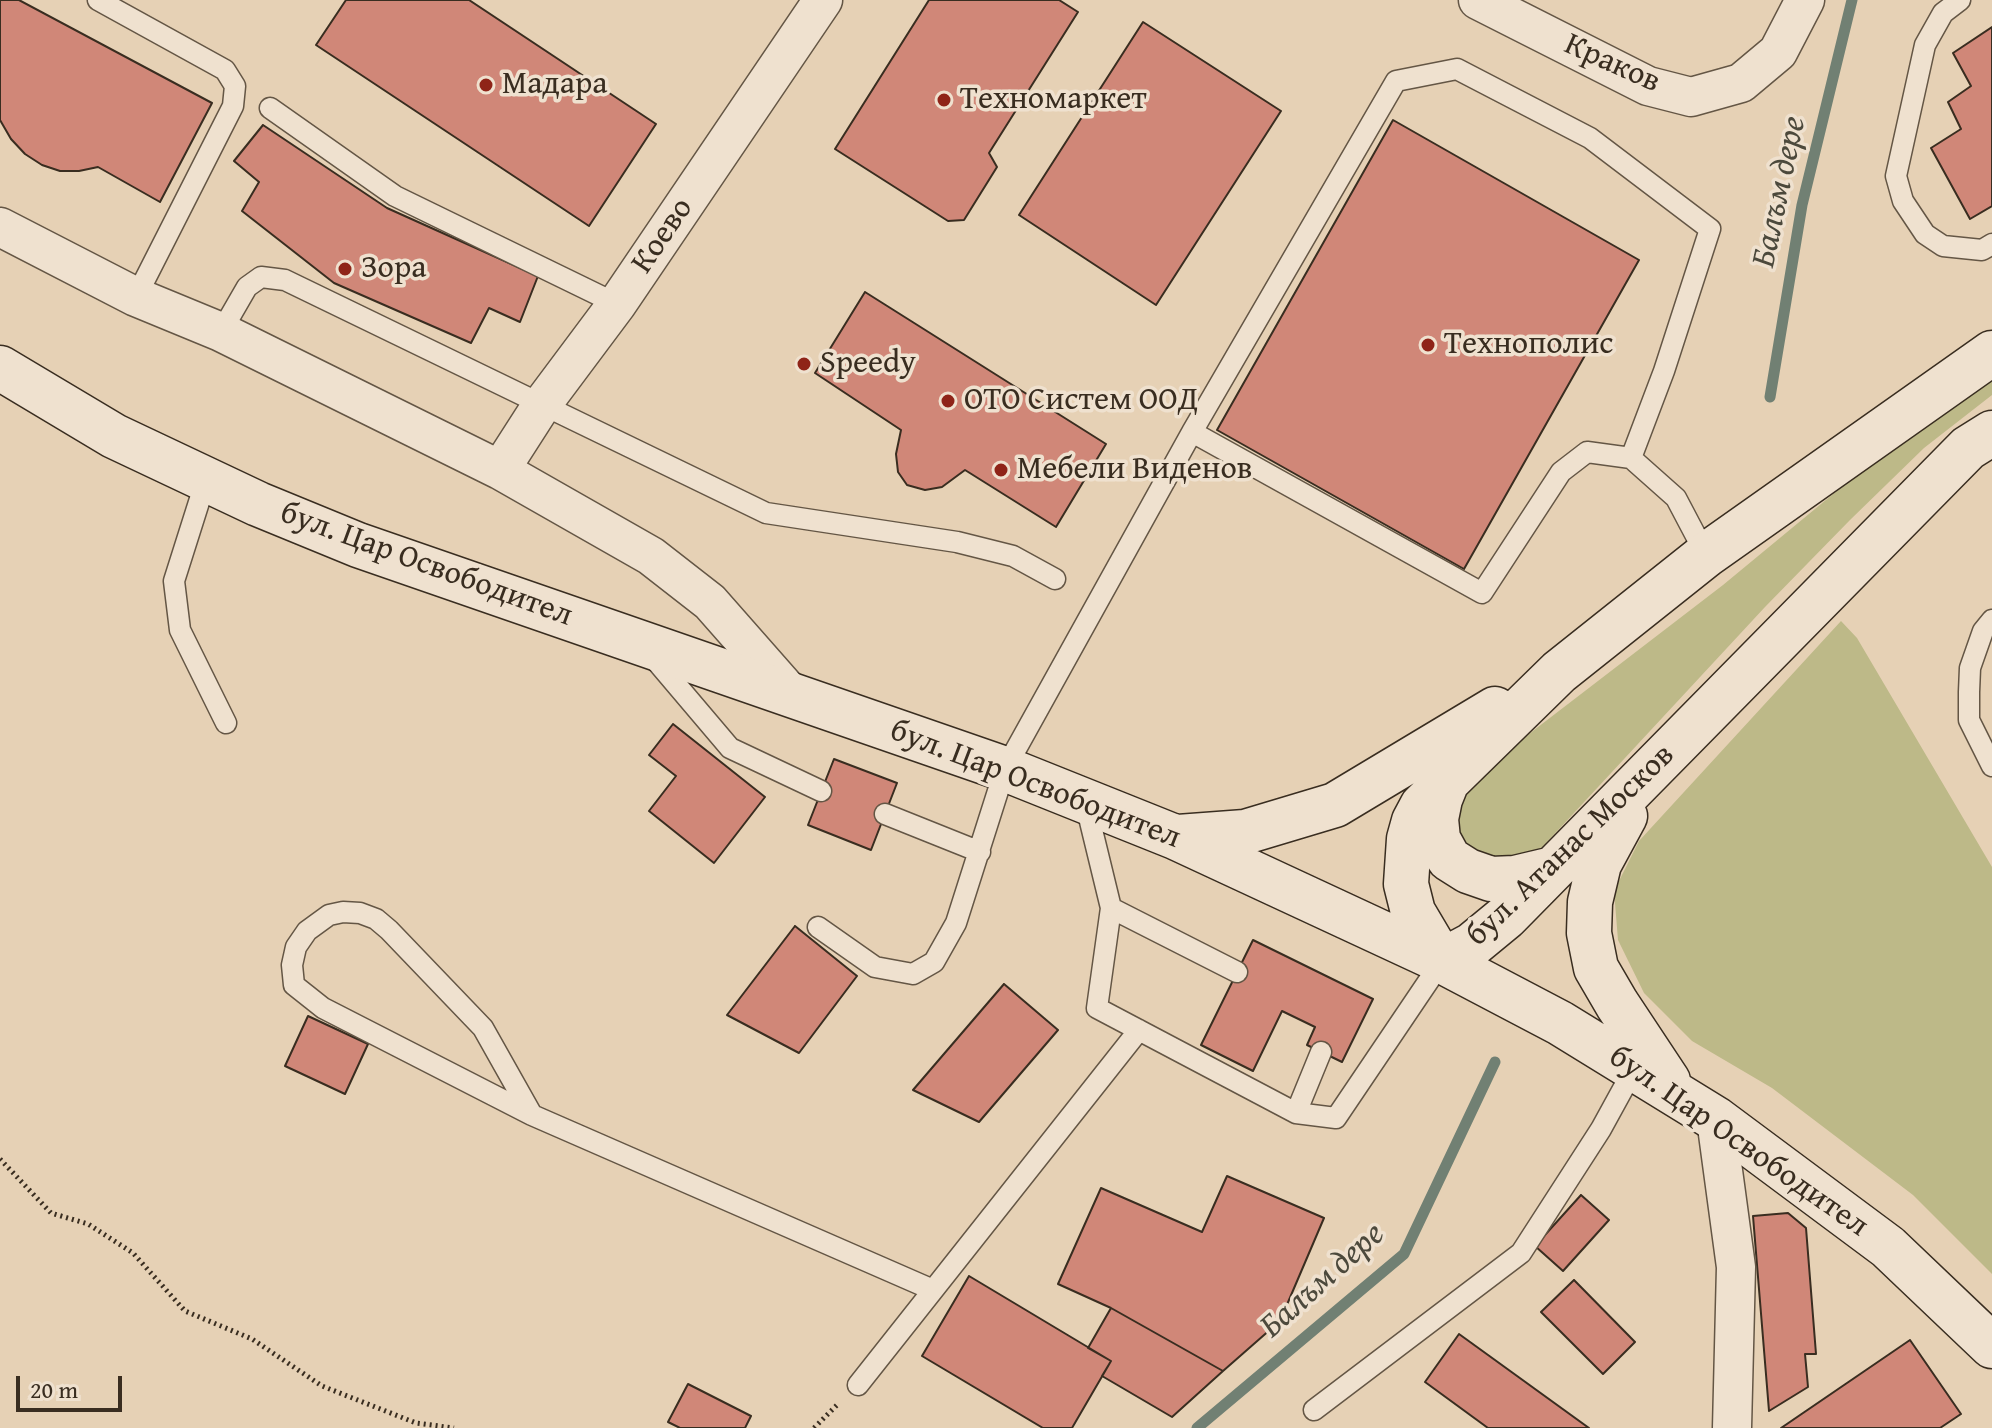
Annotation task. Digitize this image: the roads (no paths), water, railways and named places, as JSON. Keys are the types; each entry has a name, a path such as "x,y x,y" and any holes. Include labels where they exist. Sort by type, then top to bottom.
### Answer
{"main road":[{"name":"бул. Атанас Москов","path":"1992,353 1706,555 1559,672 1422,806 1414,821 1407,856 1406,884 1413,912 1442,961 1492,931 1968,448 1992,433"},
{"name":"бул. Цар Освободител","path":"0,368 114,436 206,480 358,545 1005,769 1175,837 1442,961 1560,1023 1716,1119 1888,1247 1992,1346"},
{"path":"1175,837 1245,832 1335,805 1559,672"},
{"path":"1667,755 1617,828 1599,864 1590,902 1589,933 1596,968 1677,1093"},
{"path":"1450,777 1440,799 1436,819 1438,839 1449,859 1468,871 1491,879 1515,878 1553,869"}],"street":[{"name":"Коево","path":"500,470 543,403 617,304 823,0"},
{"name":"Краков","path":"1478,0 1648,86 1691,97 1741,83 1778,52 1805,0"},
{"path":"0,227 136,297 221,332 500,470 651,556 710,602 791,694"},
{"path":"1716,1119 1736,1267 1732,1428"}],"lane":[{"path":"98,0 225,70 235,86 233,106 136,297"},
{"path":"1960,0 1943,13 1925,45 1896,176 1903,201 1925,234 1943,246 1982,250 1992,244"},
{"path":"818,927 875,967 913,974 934,962 956,923 1005,769 1192,432 1396,81 1457,69 1590,138 1710,229 1664,371 1631,458"},
{"path":"270,108 395,196 617,304"},
{"path":"221,332 247,287 261,277 285,280 766,513 957,542 1013,556 1055,579"},
{"path":"1192,432 1482,593 1561,472 1587,452 1631,458 1676,498 1706,555"},
{"path":"206,480 174,581 180,630 226,723"},
{"path":"1992,620 1983,631 1970,668 1969,692 1969,720 1992,766"},
{"path":"639,641 730,748 821,791"},
{"path":"1085,801 1111,908 1097,1008 1296,1113 1336,1118 1442,961"},
{"path":"885,814 980,852"},
{"path":"1111,908 1237,972"},
{"path":"532,1115 483,1028 376,919 360,913 343,912 317,921 307,931 296,947 292,965 294,985 323,1008 532,1115 933,1290"},
{"path":"858,1385 1139,1030"},
{"path":"1296,1113 1321,1052"},
{"path":"1314,1410 1521,1253 1601,1129 1635,1067"}],"waterway":[{"name":"Балъм дере","path":"1770,397 1802,205 1852,0"},
{"name":"Балъм дере","path":"1197,1428 1404,1254 1495,1062"}],"place":[{"name":"Мадара","path":"486,85"},
{"name":"Техномаркет","path":"944,100"},
{"name":"Зора","path":"345,269"},
{"name":"Технополис","path":"1428,345"},
{"name":"Speedy","path":"804,364"},
{"name":"ОТО Систем ООД","path":"948,401"},
{"name":"Мебели Виденов","path":"1001,470"}]}
